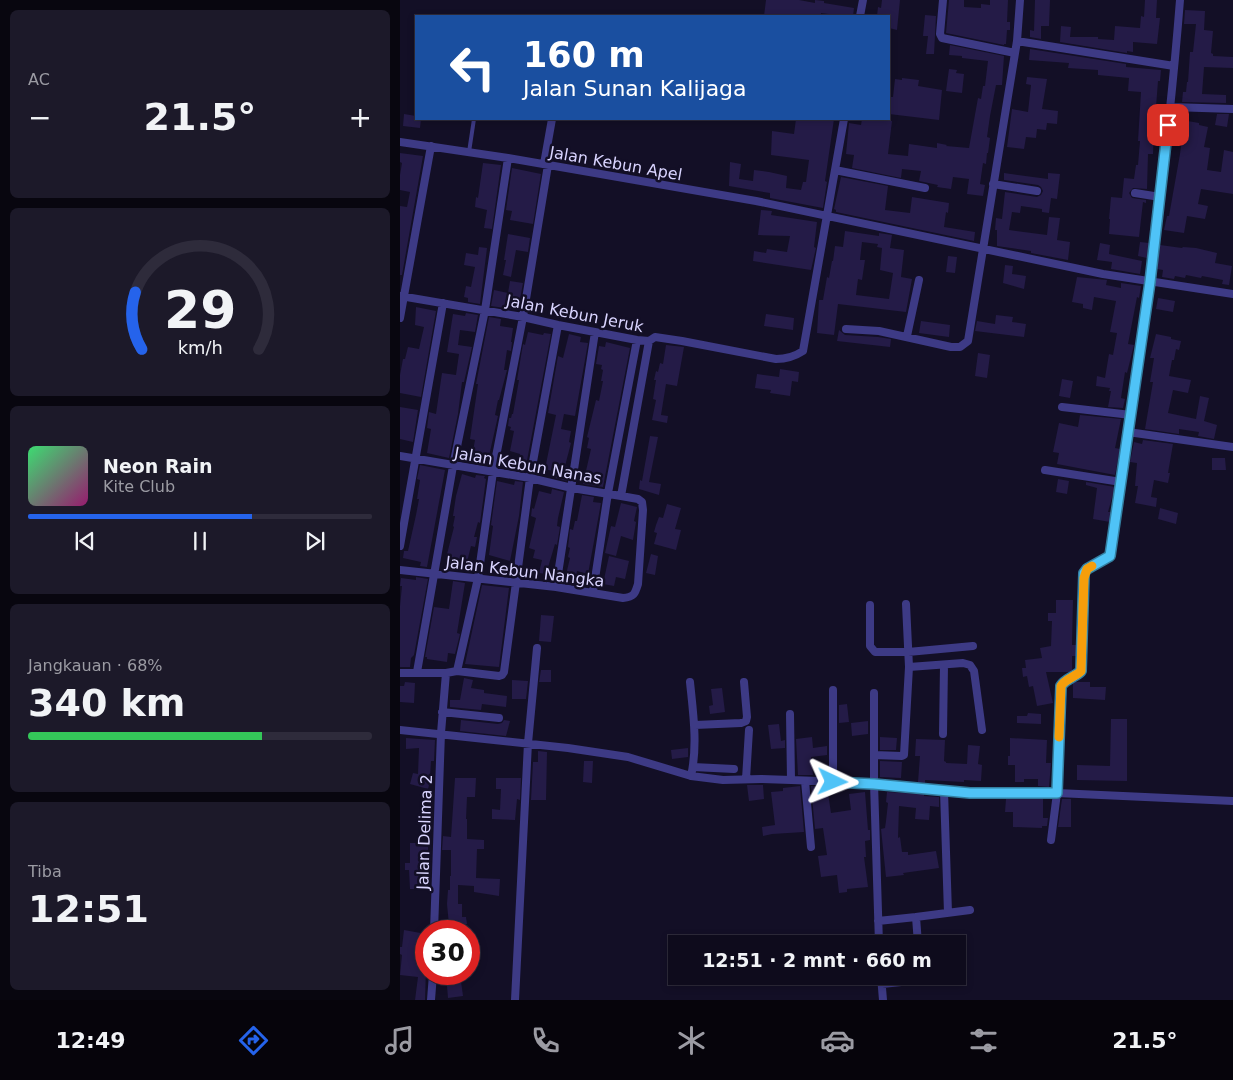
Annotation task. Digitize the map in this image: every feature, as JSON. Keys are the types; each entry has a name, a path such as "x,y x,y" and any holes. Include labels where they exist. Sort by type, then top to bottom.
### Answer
{"street":[{"path":"860,15 863,0"},
{"path":"943,0 940,34 942,38 1015,53"},
{"path":"846,329 879,331 951,347 960,347 968,342 1017,41 1020,0"},
{"path":"1051,840 1057,793 1061,686 1062,683 1081,671 1084,573 1087,569 1110,556 1150,282 1171,107 1180,0"},
{"path":"1017,41 1174,66"},
{"path":"1171,107 1233,109"},
{"path":"458,671 478,578 493,472 523,317 552,120"},
{"path":"649,340 655,337 682,341 776,359 787,359 803,351 844,120"},
{"name":"Jalan Kebun Apel","path":"400,142 508,158 756,201 983,250 1150,282 1233,294"},
{"path":"400,318 402,296 431,146"},
{"path":"416,672 485,310 508,158"},
{"path":"835,170 925,188"},
{"path":"993,184 1037,191"},
{"path":"1135,193 1160,197"},
{"path":"907,336 920,280"},
{"name":"Jalan Kebun Jeruk","path":"402,296 523,317 558,326 637,340 649,340 622,496"},
{"path":"400,546 443,303"},
{"path":"400,673 458,671 502,675 506,663 530,478 558,326"},
{"path":"556,587 595,332"},
{"path":"592,592 608,493 637,340"},
{"path":"1062,407 1131,415"},
{"path":"1128,432 1233,447"},
{"name":"Jalan Kebun Nanas","path":"400,456 638,499 642,502 644,510 638,584"},
{"path":"1045,470 1121,482"},
{"name":"Jalan Kebun Nangka","path":"400,570 556,587 623,598 636,594 638,584"},
{"path":"874,755 904,755 909,667 906,604"},
{"path":"870,605 870,646 875,652 908,652 973,646"},
{"path":"515,1000 528,743 537,648"},
{"path":"909,667 963,663 970,665 974,671 982,730"},
{"path":"944,665 944,734"},
{"name":"Jalan Delima 2","path":"434,920 440,733 446,672"},
{"path":"690,682 695,724 691,776"},
{"path":"695,724 741,723 746,721 748,718 744,682"},
{"path":"833,690 833,782"},
{"path":"874,693 874,784 879,935"},
{"path":"442,712 499,718"},
{"path":"790,714 790,780"},
{"path":"400,730 560,746 628,758 691,776 723,780 790,780 874,784 970,793 1057,793 1233,801"},
{"path":"746,780 749,730"},
{"path":"693,766 734,770"},
{"path":"805,781 811,847"},
{"path":"944,791 948,913"},
{"path":"878,921 970,910"},
{"path":"916,917 917,935"},
{"path":"431,1000 432,985"},
{"path":"882,985 883,1000"}],"lane":[{"path":"469,152 474,120"}],"building":[{"path":"766,0 799,0 815,3 815,0 854,8 853,15 821,13 821,15 764,15"},
{"path":"882,0 900,0 897,30 890,28 890,15 877,15 878,7 881,8"},
{"path":"949,0 964,0 964,7 981,8 981,4 990,5 990,0 1008,0 1007,22 1010,22 1010,30 1007,30 1006,44 946,33"},
{"path":"1035,0 1050,0 1049,26 1041,26 1041,39 1030,37 1030,30 1034,31"},
{"path":"1145,0 1157,0 1156,18 1160,18 1157,44 1133,42 1133,52 1127,51 1127,53 1060,42 1061,26 1071,27 1070,37 1098,37 1098,39 1114,40 1115,26 1140,28 1141,16 1144,17"},
{"path":"1185,10 1205,11 1204,30 1213,31 1211,53 1213,56 1233,57 1233,68 1204,67 1202,94 1226,95 1226,103 1182,102 1183,92 1186,92 1188,82 1190,52 1193,52 1196,24 1184,24"},
{"path":"925,15 936,16 934,54 926,54 928,36 923,36"},
{"path":"950,45 1004,56 1002,85 996,85 990,116 987,137 990,138 988,153 986,164 983,163 980,184 985,185 983,196 967,194 969,179 953,177 951,189 919,181 921,171 902,169 901,178 852,168 854,155 846,154 849,123 861,125 862,120 892,121 888,154 908,156 909,144 937,148 937,143 946,146 969,148 978,98 981,99 983,86 985,86 988,61 949,55"},
{"path":"1030,49 1126,64 1126,67 1161,70 1156,107 1158,107 1157,130 1154,130 1153,154 1148,154 1147,189 1133,188 1129,193 1132,198 1146,200 1146,203 1143,202 1139,237 1109,234 1109,219 1111,197 1122,198 1124,178 1134,179 1136,165 1138,165 1141,92 1128,91 1129,78 1098,75 1098,70 1068,68 1069,63 1029,60"},
{"path":"949,69 957,70 956,73 964,74 962,93 946,91"},
{"path":"1027,77 1047,79 1042,109 1058,111 1057,124 1047,123 1046,130 1037,129 1036,138 1026,137 1024,149 1007,147 1012,109 1028,112 1031,85 1026,84"},
{"path":"902,78 919,80 918,86 942,90 939,120 890,114 890,97 893,97 895,79 902,80"},
{"path":"404,114 415,116 415,120 421,120 420,128 403,126"},
{"path":"1217,114 1229,114 1227,127 1215,125"},
{"path":"1176,119 1199,123 1199,125 1208,127 1204,147 1210,148 1207,170 1221,172 1224,150 1233,152 1233,194 1201,189 1198,204 1208,206 1205,219 1187,216 1184,233 1164,230 1167,216 1169,216 1182,139 1173,137"},
{"path":"796,120 834,120 823,208 770,198 770,193 729,186 730,162 741,164 739,179 753,181 754,170 769,172 787,176 786,188 801,190 803,182 806,182 809,160 771,155 772,131 794,134"},
{"path":"400,153 423,156 402,275 400,275 400,206 407,207 410,192 400,190 402,163 400,162"},
{"path":"483,163 501,165 492,229 484,228 487,210 475,207"},
{"path":"512,168 541,174 533,224 510,220 512,211 506,210"},
{"path":"1004,173 1048,179 1048,173 1060,174 1057,199 1051,198 1049,213 1042,212 1042,209 1021,206 1020,213 1012,212 1009,230 1047,235 1049,217 1060,218 1057,240 1070,242 1068,260 1031,253 1031,251 997,246 996,218 1002,219 1005,192 1037,197 1043,191 1038,185 1004,180"},
{"path":"841,177 888,186 885,210 910,213 912,197 949,203 944,227 975,232 974,241 836,212 834,209"},
{"path":"761,210 772,211 771,215 817,222 814,247 816,248 811,270 753,261 754,251 766,253 767,249 787,252 790,236 758,235"},
{"path":"845,231 879,236 879,233 892,235 890,248 904,250 901,277 912,279 906,312 838,304 834,335 817,333 819,300 823,300 835,246 843,247","holes":["862,242 878,244 877,247 882,248 880,270 893,273 889,299 856,295 858,279 862,280 865,260 860,260"]},
{"path":"508,234 530,238 528,252 516,250 511,277 503,275"},
{"path":"1140,242 1149,243 1147,258 1138,256"},
{"path":"1100,243 1110,245 1109,254 1142,261 1140,274 1111,269 1112,262 1097,260"},
{"path":"1160,245 1196,248 1217,253 1215,263 1232,266 1229,285 1222,284 1223,280 1202,276 1201,278 1186,275 1185,278 1175,276 1174,279 1162,277 1163,270 1157,269"},
{"path":"479,247 487,248 480,304 468,302 468,298 464,297 466,286 471,287 475,267 464,265 466,253 478,255"},
{"path":"948,256 957,257 955,273 946,272"},
{"path":"1005,265 1013,266 1012,274 1026,276 1024,289 1003,283"},
{"path":"1077,277 1107,280 1106,285 1121,288 1121,283 1141,286 1128,344 1134,345 1127,373 1125,372 1121,398 1125,399 1123,408 1108,407 1110,388 1096,386 1097,376 1105,378 1109,354 1113,355 1117,333 1110,332 1116,301 1094,297 1092,310 1083,308 1083,304 1072,302"},
{"path":"510,281 523,283 518,310 491,306 494,290 508,293"},
{"path":"1158,298 1175,301 1173,312 1156,309"},
{"path":"416,307 436,311 421,397 400,393 400,375 403,359 405,359 408,347 419,349 424,327 415,325"},
{"path":"466,313 478,315 475,332 460,330 458,345 472,347 464,382 462,382 449,458 427,453 431,429 427,428 429,412 436,414 442,373 456,375 459,354 447,352 453,314 465,316"},
{"path":"766,314 794,318 793,330 764,326"},
{"path":"996,315 1013,317 1012,322 1026,324 1024,337 975,331 977,321 995,324"},
{"path":"489,317 501,319 500,326 513,328 511,351 507,350 504,370 507,370 498,400 495,415 498,416 487,465 471,462 475,440 470,439 478,384 476,384"},
{"path":"921,321 950,325 949,337 919,333"},
{"path":"839,330 845,335 891,339 890,347 837,341"},
{"path":"528,332 543,335 544,333 551,334 525,471 517,470 520,454 510,451 514,431 510,430 511,427 508,426 509,418 513,414 523,344 525,345"},
{"path":"569,334 581,337 580,342 588,343 575,416 564,414 561,429 571,431 569,442 571,443 565,466 568,467 567,481 555,478 556,472 545,469 556,415 548,413 558,356 563,358"},
{"path":"1156,334 1181,341 1179,350 1176,349 1174,360 1172,360 1169,376 1191,380 1188,393 1173,390 1168,413 1196,419 1200,396 1209,398 1204,421 1217,425 1214,439 1198,436 1199,432 1179,429 1179,434 1145,429 1153,382 1150,382 1154,358 1150,358"},
{"path":"606,342 630,348 603,487 583,484 591,449 587,448 589,438 587,437 596,400 599,401 603,381 601,381 602,365 596,364 599,346 605,347"},
{"path":"666,345 684,347 677,386 666,384 661,415 668,416 667,423 652,420 656,400 653,399 656,380 654,380 660,363 663,364"},
{"path":"978,353 990,355 987,378 975,376"},
{"path":"780,369 799,372 798,382 792,381 790,396 770,393 771,390 755,388 757,374 779,377"},
{"path":"1062,379 1073,381 1070,398 1059,396"},
{"path":"400,407 418,410 413,442 400,439"},
{"path":"1080,415 1121,419 1115,448 1120,449 1115,475 1057,464 1059,453 1053,452 1059,423 1078,427"},
{"path":"650,436 658,437 649,482 661,484 659,495 639,489"},
{"path":"1143,440 1173,444 1168,483 1154,480 1151,497 1157,498 1156,507 1135,503 1138,486 1135,486 1137,463 1130,462 1134,442 1142,444"},
{"path":"1212,458 1225,458 1226,470 1212,470"},
{"path":"420,465 445,470 427,567 420,566 421,562 403,558 404,551 408,551 419,499 417,499 420,480 417,479"},
{"path":"462,474 475,478 476,475 485,476 484,478 486,479 480,523 478,522 474,537 477,537 475,547 471,546 467,562 457,559 454,569 446,567 449,559 446,558 454,527 455,516 453,516 456,496"},
{"path":"1058,479 1069,481 1067,494 1056,492"},
{"path":"497,481 514,485 515,481 523,482 519,516 510,561 489,555"},
{"path":"1086,482 1115,487 1108,512 1111,512 1110,522 1093,519 1097,488 1086,485"},
{"path":"552,489 564,492 558,518 557,526 560,527 557,545 555,544 546,574 539,573 542,560 533,558 535,550 529,548 536,518 531,516 539,491 551,494"},
{"path":"582,495 594,497 593,502 601,503 588,574 577,571 575,581 565,579 570,558 568,557 570,548 568,547 570,529 573,530 575,521 577,521"},
{"path":"621,503 637,507 634,521 636,522 633,540 621,536 616,556 605,553 611,526 615,527"},
{"path":"667,504 681,508 675,529 681,530 676,550 654,544 657,533 654,532 656,525 659,517 663,518"},
{"path":"1160,508 1178,513 1176,524 1158,519"},
{"path":"651,554 658,556 655,575 646,573"},
{"path":"609,556 629,561 625,579 616,577 614,586 603,584"},
{"path":"416,577 428,579 414,655 411,658 410,667 400,667 401,578 416,580"},
{"path":"453,581 465,583 457,633 460,634 455,654 448,653 447,662 427,659 425,657 434,607 449,609"},
{"path":"482,585 509,588 499,667 465,664"},
{"path":"1056,600 1073,600 1072,645 1076,645 1076,656 1072,656 1072,671 1046,672 1053,703 1037,706 1033,686 1029,687 1027,676 1023,677 1022,668 1026,668 1025,660 1042,658 1040,648 1051,646 1052,621 1048,621 1048,613 1056,613"},
{"path":"541,615 554,616 551,642 539,641"},
{"path":"541,670 551,670 551,682 539,682"},
{"path":"464,678 473,680 471,688 484,690 484,693 507,696 506,707 482,704 481,710 450,707 450,700 460,700"},
{"path":"512,680 528,681 526,699 512,699"},
{"path":"405,682 415,683 414,703 400,702 400,686 404,686"},
{"path":"1090,682 1090,687 1106,687 1105,700 1073,698 1073,683"},
{"path":"722,688 725,712 710,714 709,706 713,705 711,689"},
{"path":"847,704 849,722 839,723 839,705"},
{"path":"1028,713 1041,714 1041,724 1017,723 1017,716 1027,716"},
{"path":"1111,719 1127,719 1127,781 1077,780 1077,765 1110,766"},
{"path":"461,720 498,724 504,720 510,721 506,736 460,731"},
{"path":"868,721 868,734 852,736 851,723"},
{"path":"779,724 781,741 785,740 785,748 771,749 768,725"},
{"path":"812,737 813,748 827,746 827,755 811,757 813,775 798,775 796,739"},
{"path":"880,737 897,738 896,750 880,750"},
{"path":"406,738 435,740 434,761 431,761 431,778 428,789 410,784 413,773 418,774 419,748 406,749"},
{"path":"1010,738 1047,740 1046,763 1051,763 1049,787 1038,786 1038,779 1024,779 1024,782 1015,782 1015,765 1008,765"},
{"path":"916,739 945,740 944,761 946,763 967,764 968,745 980,746 978,764 982,765 981,781 925,780 925,783 918,782 920,756 915,756"},
{"path":"688,748 688,757 672,759 671,750"},
{"path":"538,751 547,752 546,800 531,800 533,762 538,762"},
{"path":"584,761 593,761 592,783 583,782"},
{"path":"880,761 902,762 901,778 880,777"},
{"path":"455,778 476,778 475,797 467,797 467,839 484,840 484,849 477,849 476,878 500,879 499,896 474,892 474,886 458,885 458,904 462,904 462,917 466,917 466,920 449,920 447,904 448,890 450,890 451,850 442,850 443,836 451,837"},
{"path":"496,778 521,778 520,800 517,799 515,820 492,819 492,809 500,810 501,789 496,789"},
{"path":"747,785 763,785 764,799 749,801"},
{"path":"800,786 804,832 763,836 762,827 775,825 771,792"},
{"path":"811,786 827,787 831,813 851,810 849,794 865,792 868,830 870,830 870,840 865,841 866,857 864,857 868,887 847,889 847,892 839,893 837,875 821,877 818,856 827,855 823,828 815,829"},
{"path":"887,792 924,794 924,796 939,797 939,807 930,806 929,820 915,819 916,808 899,806 898,838 900,837 902,852 908,852 908,855 936,851 939,868 886,877 881,829 885,828 888,803 886,802"},
{"path":"1006,799 1043,799 1043,818 1048,818 1047,826 1042,826 1042,828 1013,827 1013,812 1005,812"},
{"path":"1062,799 1071,799 1071,827 1058,827"},
{"path":"410,843 428,843 426,889 410,889 409,870 405,870 405,863 410,863"},
{"path":"404,930 415,932 415,977 400,975 402,955 400,954 400,947 402,947"},
{"path":"417,985 425,985 425,1000 415,1000"},
{"path":"447,985 462,985 463,996 448,998"}],"slow traffic":[{"path":"1059,737 1061,686 1062,683 1081,671 1084,573 1092,566"}],"route":[{"path":"833,782 970,793 1057,793 1061,686 1062,683 1081,671 1084,573 1087,569 1110,556 1150,282 1168,125"}]}
